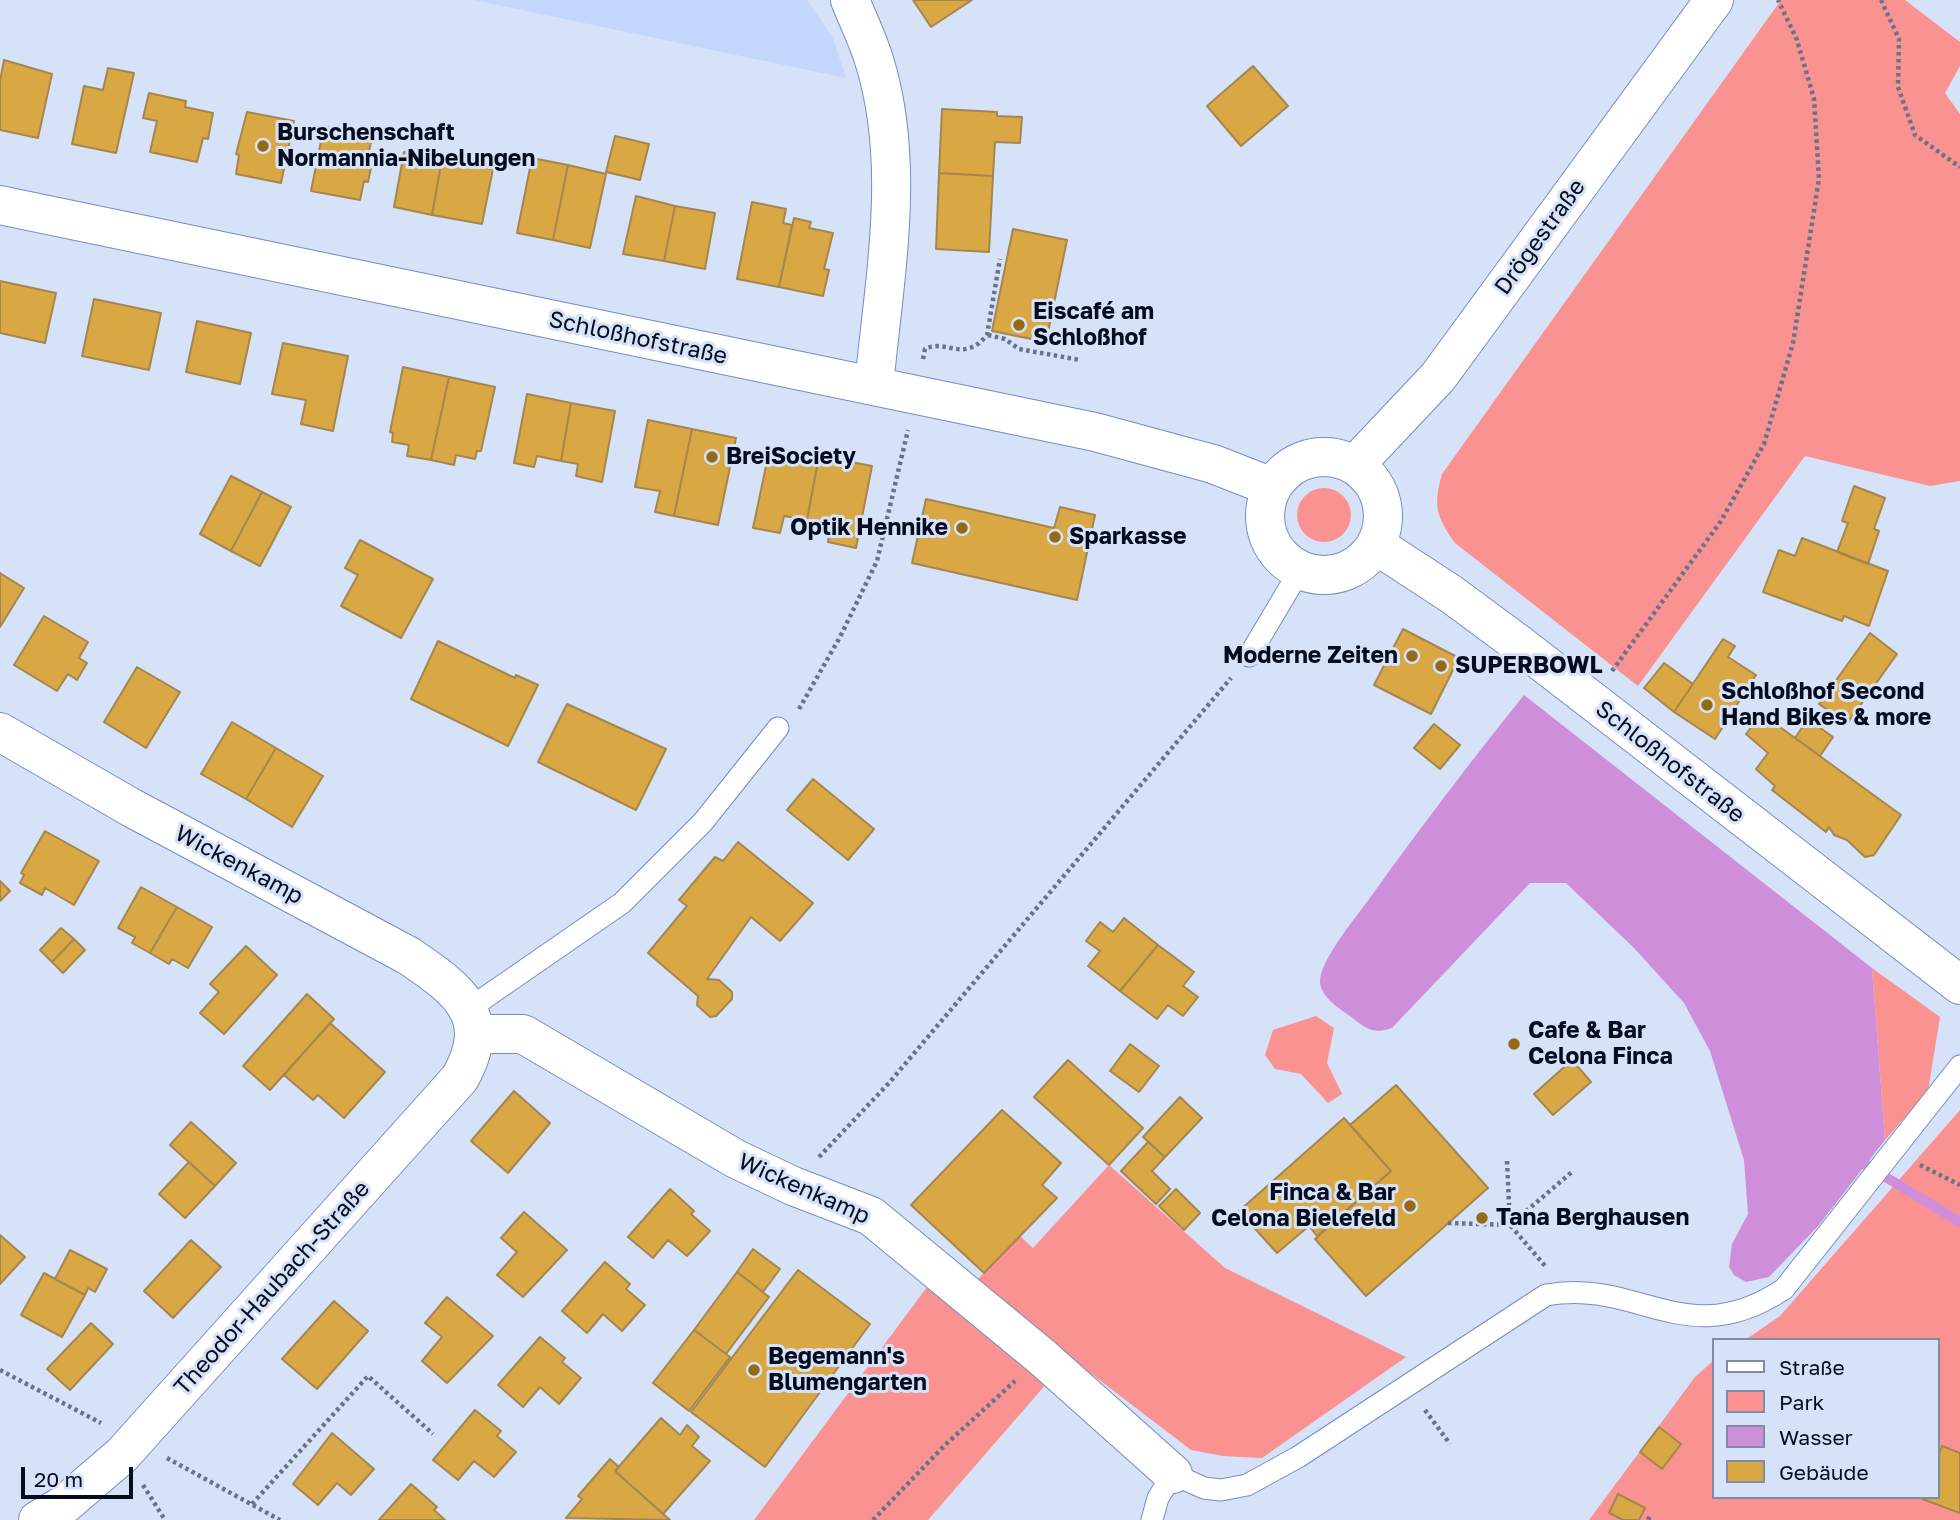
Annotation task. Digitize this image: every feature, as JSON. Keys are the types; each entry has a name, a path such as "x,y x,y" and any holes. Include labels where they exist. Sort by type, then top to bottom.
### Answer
{"street":[{"path":"850,0 874,61 888,124 891,177 874,386"},
{"name":"Drögestraße","path":"1355,465 1438,377 1631,109 1714,0"},
{"name":"Schloßhofstraße","path":"0,205 1124,440 1213,464 1272,487"},
{"path":"1331,456 1355,465 1371,479 1381,495 1384,513 1376,545 1353,568 1338,573 1324,575 1300,570 1283,559 1268,534 1266,504 1272,487 1289,468 1309,459 1331,456"},
{"name":"Schloßhofstraße","path":"1376,545 1451,594 1960,985"},
{"name":"Wickenkamp","path":"0,732 132,808 409,956 443,979 473,1021 523,1034 690,1133 793,1186 871,1216 1042,1357 1173,1474"},
{"name":"Theodor-Haubach-Straße","path":"38,1520 65,1504 135,1441 460,1078 472,1057 473,1021"}],"lane":[{"path":"1250,656 1300,570"},
{"path":"473,1021 622,903 703,822 778,728"},
{"path":"1152,1520 1158,1498 1173,1474 1204,1488 1221,1490 1248,1485 1272,1473 1528,1305 1546,1296 1567,1292 1595,1293 1676,1315 1701,1317 1734,1313 1784,1289 1960,1066"}],"path":[{"path":"1591,700 1721,521 1764,444 1782,386 1807,270 1819,179 1814,99 1797,40 1778,0"},
{"path":"1881,0 1899,39 1898,87 1915,135 1960,167"},
{"path":"778,728 793,717 805,701 877,561 887,530 925,349 932,346 958,351 969,349 988,335 1000,259"},
{"path":"988,335 1005,339 1019,349 1080,360"},
{"path":"793,1186 889,1083 1250,656"},
{"path":"1890,1157 1960,1185"},
{"path":"1507,1161 1510,1225 1567,1292"},
{"path":"1448,1223 1510,1225 1573,1171"},
{"path":"873,1520 945,1445 1042,1357"},
{"path":"0,1370 280,1520"},
{"path":"252,1504 368,1376 433,1434"},
{"path":"1419,1402 1450,1444"}],"shaded area":[{"path":"474,0 807,0 833,38 846,78"}],"green space":[{"path":"1781,0 1905,0 1960,42 1960,66 1945,93 1960,114 1960,481 1930,486 1805,456 1638,686 1455,543 1440,518 1437,503 1439,485 1442,474"},
{"path":"1324,488 1343,496 1351,515 1343,534 1324,542 1305,534 1297,515 1305,496"},
{"path":"1872,968 1940,1017 1928,1091 1885,1140"},
{"path":"1316,1016 1334,1028 1327,1063 1342,1094 1328,1103 1301,1074 1275,1069 1265,1055 1273,1030"},
{"path":"1960,1110 1960,1520 1589,1520 1695,1377 1712,1362 1712,1499 1939,1499 1939,1338 1748,1338 1780,1316"},
{"path":"1109,1165 1225,1268 1406,1357 1262,1458 1223,1456 1191,1450 1038,1333 978,1279 1020,1236 1033,1248"},
{"path":"930,1283 1048,1382 928,1520 754,1520"}],"water":[{"path":"1524,695 1872,968 1885,1140 1818,1226 1769,1277 1746,1282 1734,1275 1729,1267 1732,1244 1748,1214 1744,1160 1710,1051 1684,1003 1634,948 1566,883 1530,883 1392,1028 1380,1031 1365,1027 1323,992 1320,981 1322,972 1341,937"}],"building":[{"path":"913,0 972,0 931,27"},
{"path":"4,60 52,74 38,138 0,130 0,81"},
{"path":"1253,66 1288,106 1241,146 1207,106"},
{"path":"108,68 134,73 116,153 72,144 84,86 103,90"},
{"path":"149,93 186,101 185,107 213,113 208,139 203,138 197,162 150,152 157,121 143,118"},
{"path":"942,109 997,112 997,116 1022,117 1020,143 995,142 993,176 939,173"},
{"name":"Burschenschaft Normannia-Nibelungen","path":"247,112 294,121 281,183 236,174 239,155 236,154"},
{"path":"324,126 372,136 369,152 374,153 368,182 364,181 360,200 311,191"},
{"path":"615,136 649,144 640,180 606,172"},
{"path":"404,152 442,159 432,215 394,207"},
{"path":"532,158 568,165 553,240 517,233"},
{"path":"442,159 493,169 482,224 432,215"},
{"path":"568,165 606,174 590,248 553,240"},
{"path":"939,173 993,176 989,252 936,249"},
{"path":"636,196 675,206 664,261 623,254"},
{"path":"752,202 786,209 783,223 792,225 779,287 737,279"},
{"path":"675,206 715,213 705,269 664,261"},
{"path":"794,218 811,222 809,228 833,233 824,269 829,270 823,296 779,287"},
{"path":"1013,229 1067,240 1046,342 992,331"},
{"path":"0,281 56,293 45,343 0,333"},
{"path":"94,299 161,313 149,370 82,356"},
{"path":"197,321 251,333 240,384 186,372"},
{"path":"283,343 348,356 333,431 301,424 306,400 272,394"},
{"path":"403,367 449,377 431,460 407,456 409,445 392,442 393,433 390,432"},
{"path":"449,377 495,387 481,451 477,451 475,459 456,455 454,465 431,460"},
{"path":"527,394 571,403 561,461 537,456 534,467 514,463"},
{"path":"571,403 615,411 602,482 576,476 578,464 561,461"},
{"path":"648,420 692,429 674,516 655,512 660,491 635,487"},
{"path":"692,429 736,438 718,525 674,516"},
{"path":"770,447 819,456 807,520 784,516 780,533 753,528"},
{"path":"819,456 872,466 856,548 828,542 831,525 807,520"},
{"path":"231,476 262,492 231,551 200,534"},
{"path":"1854,486 1885,498 1874,529 1879,531 1868,564 1837,552 1848,523 1842,521"},
{"path":"262,492 291,507 260,566 231,551"},
{"path":"926,499 1054,528 1060,507 1095,515 1077,600 912,563"},
{"path":"1802,538 1888,571 1869,626 1844,616 1842,621 1763,592 1779,550 1795,556"},
{"path":"360,540 433,579 401,638 341,606 358,575 345,568"},
{"path":"0,573 24,588 0,627"},
{"path":"44,616 88,642 79,658 87,663 77,680 68,674 57,691 14,665"},
{"path":"1403,629 1459,658 1431,714 1374,685"},
{"path":"1870,633 1897,654 1847,724 1819,704"},
{"path":"1723,639 1735,646 1728,657 1756,675 1715,739 1674,712"},
{"path":"438,641 515,678 516,675 538,685 508,746 411,699"},
{"path":"1664,663 1693,684 1674,712 1644,688"},
{"path":"137,667 180,692 146,748 104,722"},
{"path":"567,704 666,749 636,810 538,762"},
{"path":"1762,714 1901,815 1874,855 1865,857 1847,840 1834,835 1829,827 1826,832 1772,790 1775,786 1756,769 1768,753 1746,734"},
{"path":"1808,719 1833,737 1820,756 1795,738"},
{"path":"232,722 276,748 246,799 201,774"},
{"path":"1434,724 1460,745 1440,769 1414,748"},
{"path":"276,748 323,776 292,827 246,799"},
{"path":"813,779 874,829 848,860 787,810"},
{"path":"45,831 99,861 74,905 45,888 42,895 20,883 24,875 21,873"},
{"path":"738,842 813,903 780,941 751,917 707,979 719,980 732,992 732,999 716,1016 710,1017 697,1005 698,996 648,953 687,906 679,900 715,857 723,861"},
{"path":"0,881 10,891 0,901"},
{"path":"141,887 177,907 150,953 132,943 135,937 118,928"},
{"path":"177,907 212,927 188,968 172,959 169,964 150,953"},
{"path":"1124,918 1158,945 1120,991 1088,966 1100,951 1086,941 1100,922 1113,932"},
{"path":"61,928 74,939 52,962 40,950"},
{"path":"74,939 85,950 63,973 52,962"},
{"path":"1158,945 1194,972 1183,986 1198,997 1183,1016 1168,1005 1157,1019 1120,991"},
{"path":"246,946 277,975 224,1034 200,1013 219,992 210,984"},
{"path":"307,994 334,1019 270,1090 243,1066"},
{"path":"330,1023 385,1072 344,1118 318,1095 313,1100 284,1075"},
{"path":"1130,1044 1159,1066 1139,1092 1110,1071"},
{"path":"1068,1060 1143,1128 1109,1165 1034,1097"},
{"path":"1572,1060 1591,1082 1553,1115 1534,1094"},
{"name":"Finca & Bar Celona Bielefeld","path":"1396,1085 1488,1188 1366,1296 1315,1239 1391,1171 1350,1125"},
{"path":"514,1091 550,1123 508,1173 471,1141"},
{"path":"1180,1097 1202,1118 1165,1157 1143,1137"},
{"path":"1002,1110 1061,1163 1042,1185 1057,1198 984,1273 911,1205"},
{"path":"1344,1118 1391,1171 1317,1236 1309,1226 1277,1253 1239,1211"},
{"path":"191,1122 236,1163 215,1186 170,1145"},
{"path":"1148,1142 1165,1157 1152,1171 1170,1189 1156,1204 1121,1171"},
{"path":"189,1162 215,1186 185,1218 159,1194"},
{"path":"670,1189 694,1211 691,1214 710,1231 687,1256 668,1240 653,1258 628,1237"},
{"path":"1176,1189 1200,1213 1184,1230 1159,1206"},
{"path":"524,1212 567,1250 523,1297 497,1275 517,1252 501,1238"},
{"path":"0,1235 25,1257 0,1284"},
{"path":"191,1240 221,1267 173,1318 144,1291"},
{"path":"753,1249 780,1269 763,1292 737,1272"},
{"path":"70,1250 107,1269 95,1292 88,1288 85,1295 55,1279"},
{"path":"605,1262 630,1284 626,1289 645,1305 622,1331 603,1314 587,1333 562,1311"},
{"path":"798,1270 870,1324 765,1467 691,1412"},
{"path":"737,1272 769,1297 726,1354 694,1330"},
{"path":"44,1273 85,1295 62,1337 21,1315"},
{"path":"447,1297 493,1336 447,1383 422,1361 442,1337 425,1323"},
{"path":"334,1301 368,1331 317,1389 282,1359"},
{"path":"91,1323 113,1344 70,1390 47,1369"},
{"path":"694,1330 730,1357 689,1411 653,1383"},
{"path":"540,1337 565,1358 562,1362 581,1378 559,1404 540,1387 523,1407 498,1385"},
{"path":"475,1410 501,1431 497,1436 516,1452 494,1477 474,1461 458,1480 433,1460"},
{"path":"661,1418 680,1435 687,1425 699,1437 692,1446 710,1461 663,1514 615,1471"},
{"path":"1659,1427 1681,1444 1662,1469 1640,1452"},
{"path":"332,1433 374,1469 351,1495 337,1483 318,1505 293,1484"},
{"path":"1942,1446 1960,1453 1960,1513 1922,1499 1939,1499 1939,1454"},
{"path":"610,1459 619,1467 615,1471 670,1520 566,1518 582,1499 578,1496"},
{"path":"411,1484 437,1507 434,1510 445,1520 379,1520"},
{"path":"1618,1494 1645,1508 1639,1520 1623,1520 1609,1513"}],"waterway":[{"path":"1864,1164 1960,1222"}],"place":[{"name":"Burschenschaft Normannia-Nibelungen","path":"263,146"},
{"name":"Eiscafé am Schloßhof","path":"1019,325"},
{"name":"BreiSociety","path":"712,457"},
{"name":"Optik Hennike","path":"962,528"},
{"name":"Sparkasse","path":"1055,537"},
{"name":"Moderne Zeiten","path":"1412,656"},
{"name":"SUPERBOWL","path":"1441,666"},
{"name":"Schloßhof Second Hand Bikes & more","path":"1707,705"},
{"name":"Cafe & Bar Celona Finca","path":"1514,1044"},
{"name":"Finca & Bar Celona Bielefeld","path":"1410,1206"},
{"name":"Tana Berghausen","path":"1482,1218"},
{"name":"Begemann's Blumengarten","path":"754,1370"}]}
